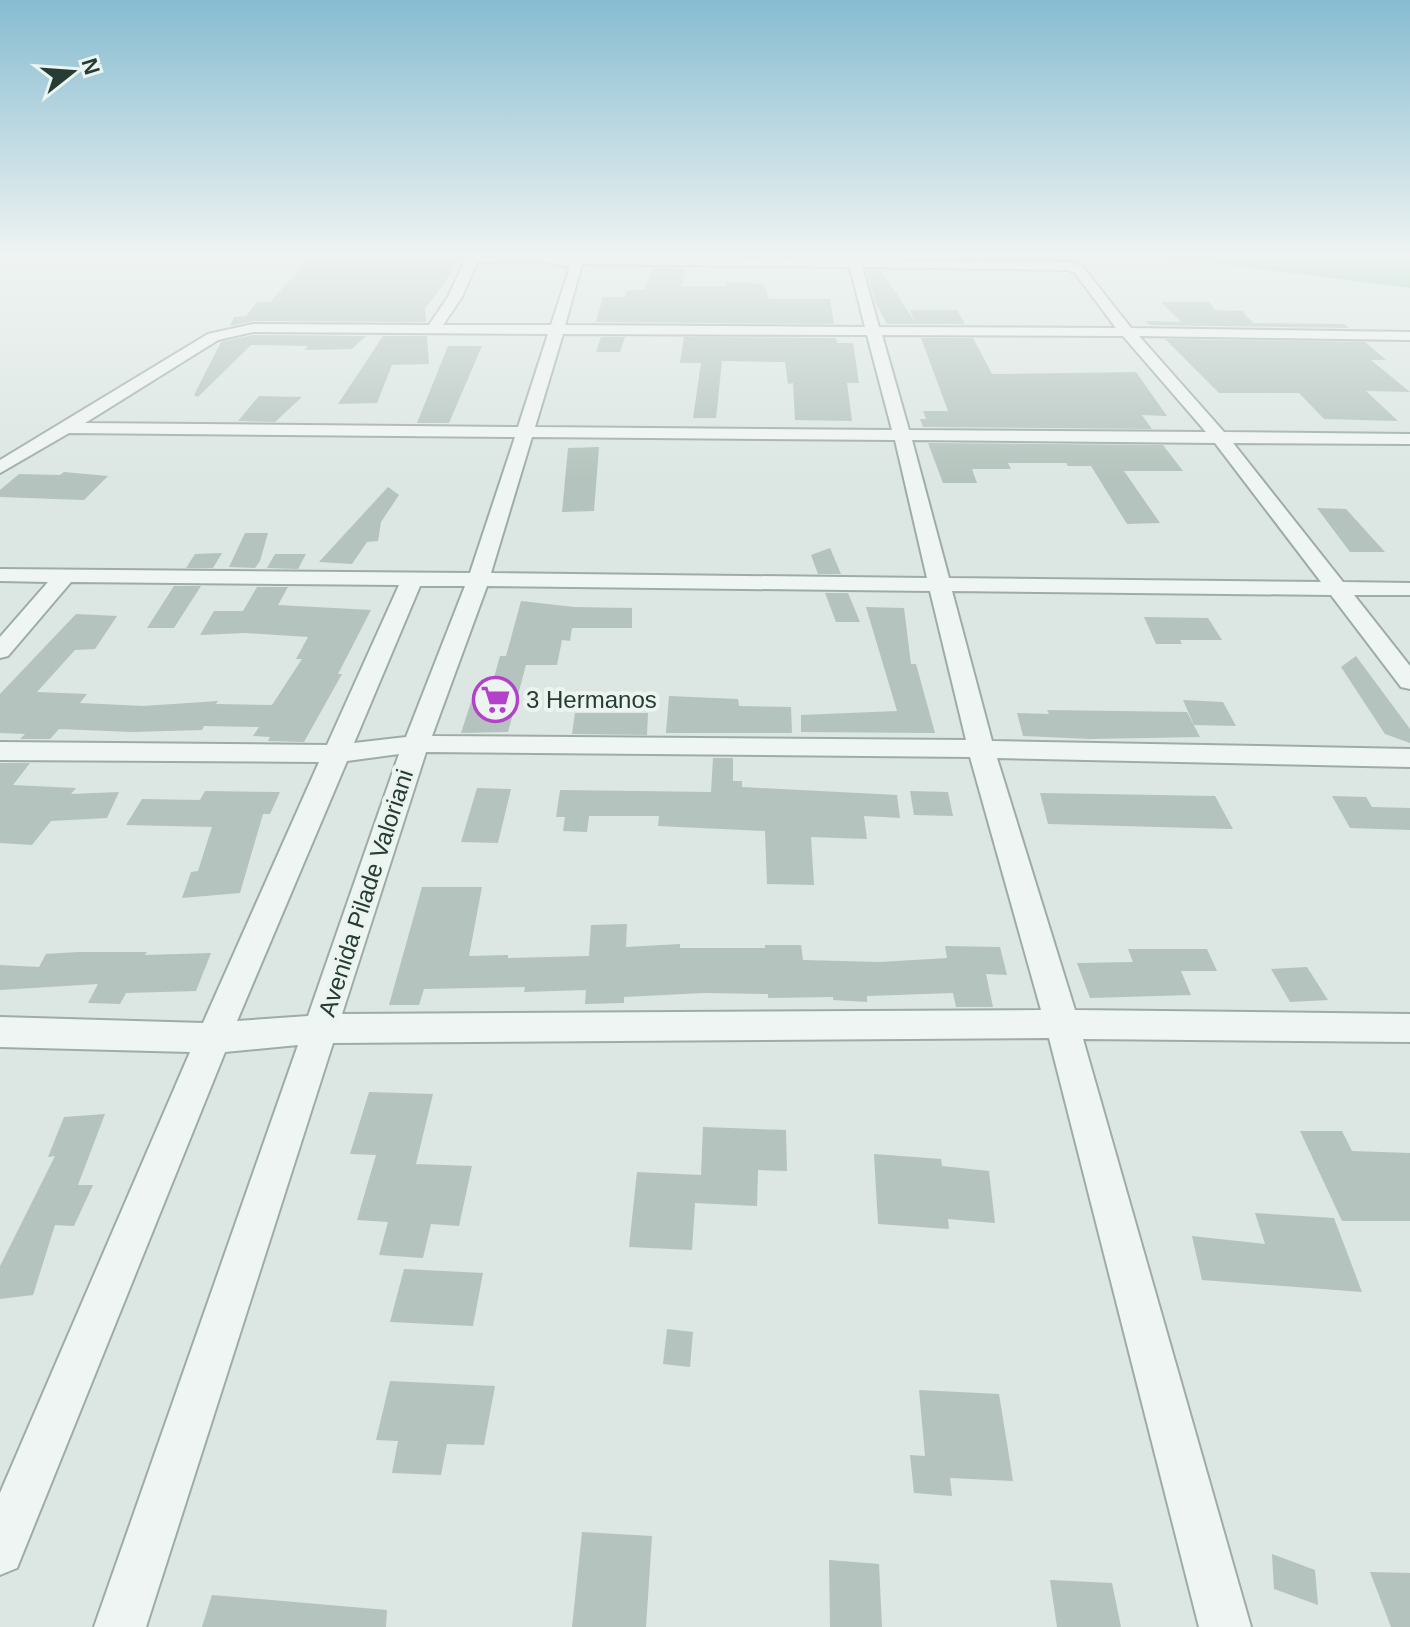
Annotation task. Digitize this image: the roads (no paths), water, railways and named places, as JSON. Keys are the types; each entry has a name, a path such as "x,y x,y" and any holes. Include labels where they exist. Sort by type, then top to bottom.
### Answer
{"street":[{"path":"0,468 213,337 253,328 1410,336"},
{"name":"Avenida Pilade Valoriani","path":"120,1627 416,744 478,581 558,328"},
{"path":"874,328 981,749 1062,1024 1225,1627"},
{"path":"1124,328 1220,438 1410,682"},
{"path":"64,428 1410,439"},
{"path":"0,575 938,587 1410,589"},
{"path":"0,651 66,575"},
{"path":"0,1551 213,1038 412,580"},
{"path":"0,751 334,754 416,744 981,749 1410,758"},
{"path":"0,1032 213,1038 321,1029 1062,1024 1410,1028"}],"place":[{"name":"3 Hermanos","path":"495,700"}]}
